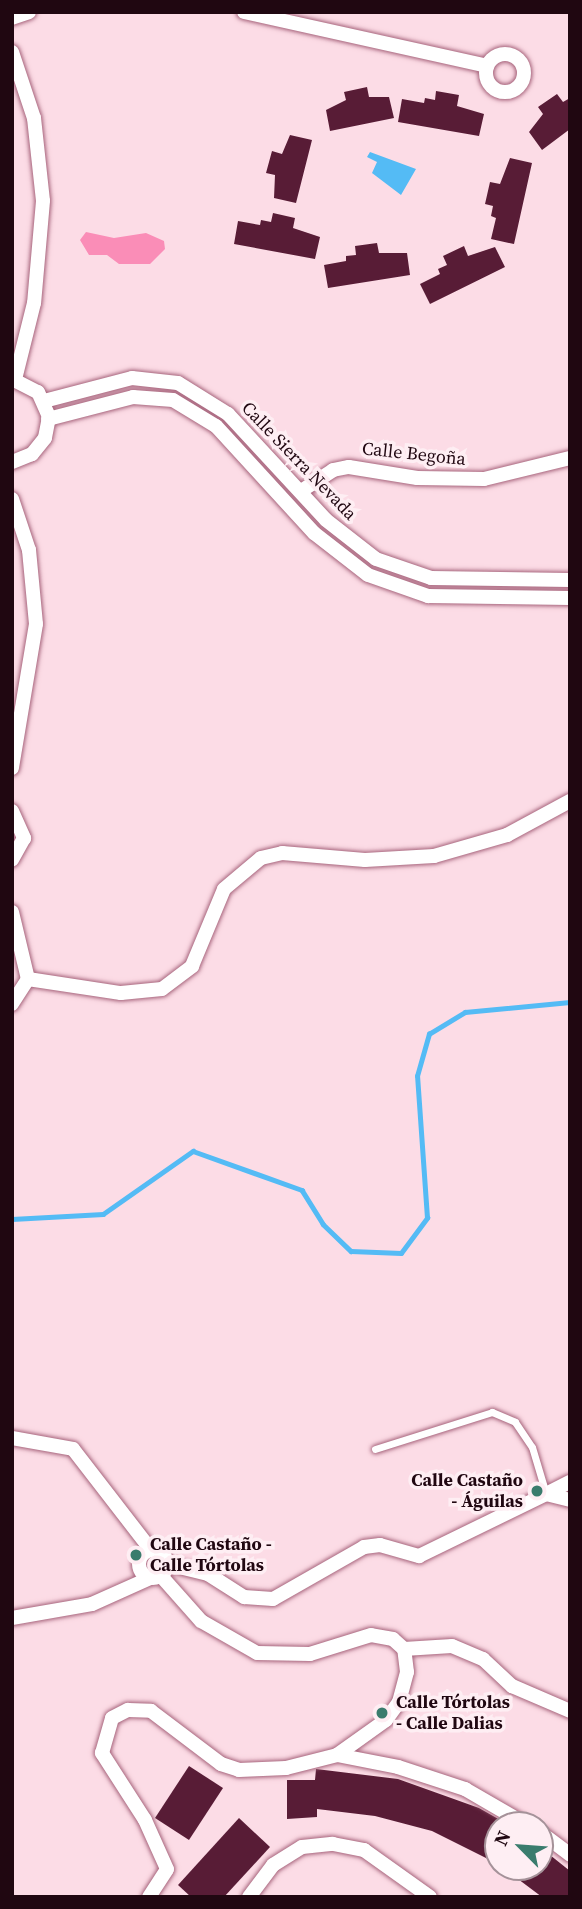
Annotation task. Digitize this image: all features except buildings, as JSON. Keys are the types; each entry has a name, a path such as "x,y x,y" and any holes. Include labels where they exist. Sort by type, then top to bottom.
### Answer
{"street":[{"path":"12,18 29,12"},
{"path":"244,12 487,66"},
{"path":"12,52 34,118 43,201 34,303 13,379 44,401 48,419 45,438 32,454 12,462"},
{"name":"Calle Sierra Nevada","path":"44,401 132,378 178,383 228,414 351,543 405,572 465,581 570,580"},
{"name":"Calle Sierra Nevada","path":"48,419 133,397 173,400 216,426 314,533 368,575 428,596 570,598"},
{"name":"Calle Begoña","path":"301,491 333,470 349,467 473,480 520,474 570,458"},
{"path":"12,499 29,550 36,624 12,768"},
{"path":"28,979 121,993 162,989 192,966 224,889 261,858 282,853 365,860 435,856 507,835 570,801"},
{"path":"12,811 24,838 12,860"},
{"path":"12,912 28,979 12,1004"},
{"path":"12,1438 73,1449 151,1550 160,1552 159,1573"},
{"path":"12,1618 92,1604 159,1573 208,1574 244,1597 273,1600 364,1547 428,1554 570,1482"},
{"path":"546,1494 570,1500"},
{"path":"149,1897 167,1869 145,1820 102,1753 112,1718 128,1710 152,1711 221,1764 239,1770 286,1768 337,1755 386,1720 399,1702 407,1672 404,1649 393,1639 371,1635 310,1654 257,1653 201,1621 159,1573 139,1563 151,1550"},
{"path":"404,1649 452,1646 483,1659 512,1686 570,1711"},
{"path":"337,1755 398,1767 465,1789 503,1811"},
{"path":"554,1843 570,1855"},
{"path":"249,1897 274,1865 302,1847 333,1844 364,1850 430,1897"}],"lane":[{"path":"375,1449 492,1412 515,1422 532,1447 546,1494"}],"shaded area":[{"path":"86,232 114,238 146,233 164,241 165,249 150,264 119,264 107,255 89,255 80,240"}],"water":[{"path":"370,152 416,169 401,195 372,173 377,162 367,157"}],"waterway":[{"path":"12,1219 103,1214 193,1151 302,1190 323,1224 351,1251 401,1253 427,1218 417,1076 429,1034 465,1012 570,1002"}],"place":[{"name":"Calle Castaño - Águilas","path":"537,1491"},
{"name":"Calle Castaño - Calle Tórtolas","path":"136,1555"},
{"name":"Calle Tórtolas - Calle Dalias","path":"382,1713"}]}
